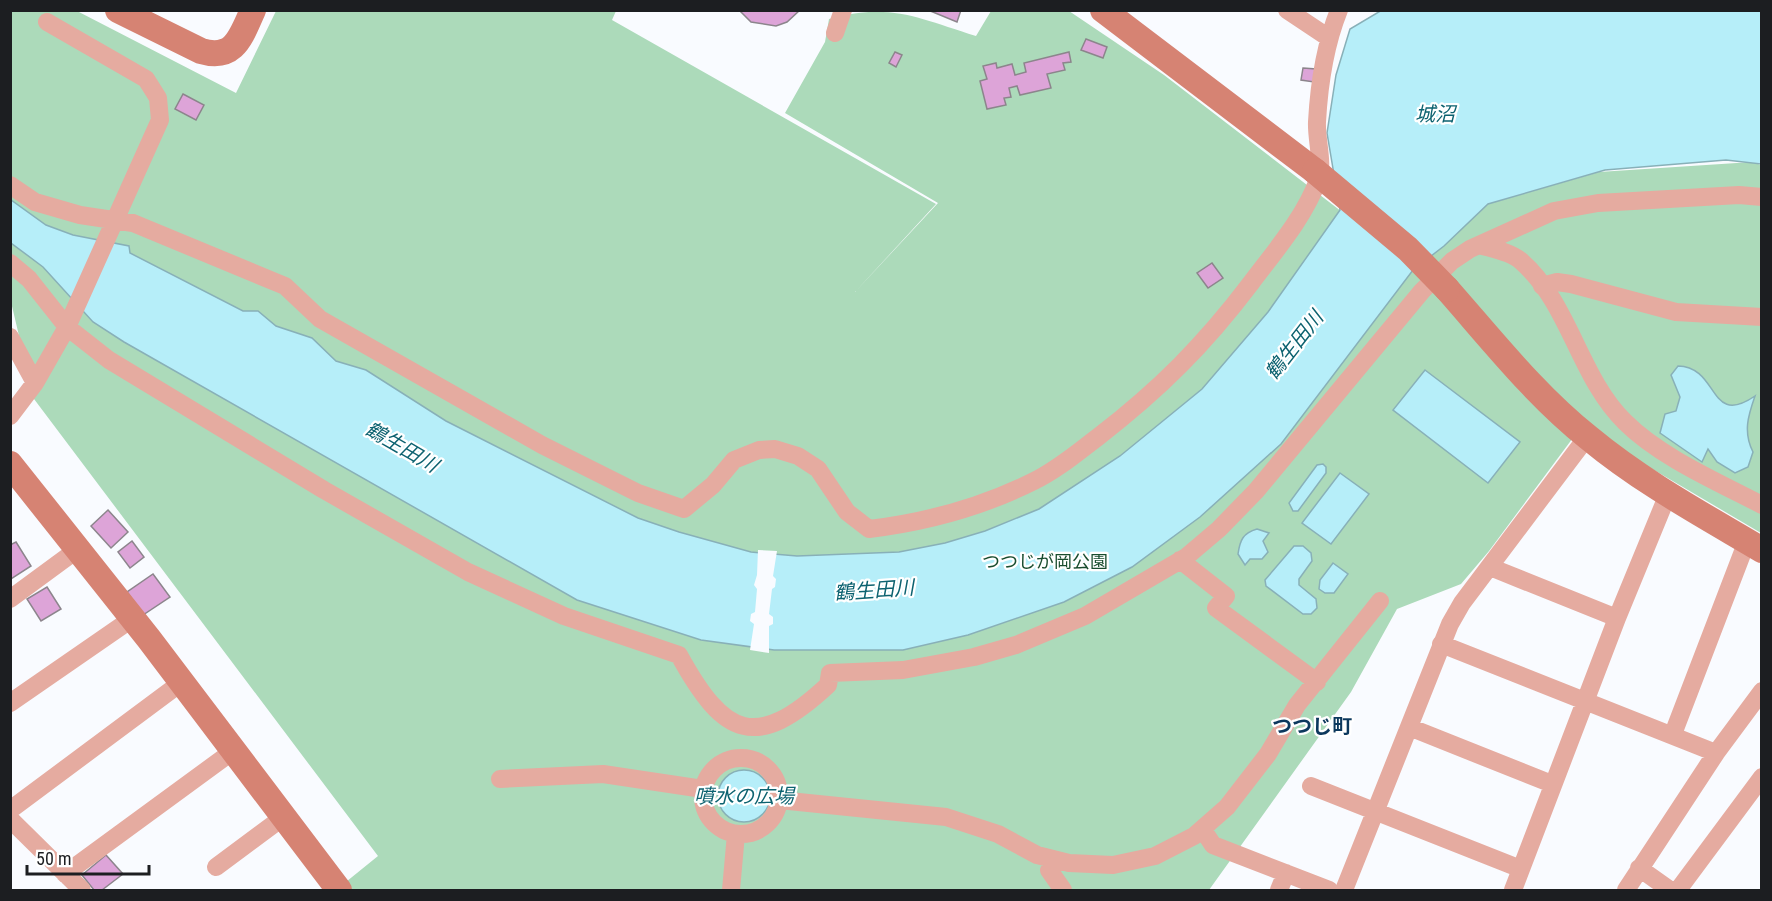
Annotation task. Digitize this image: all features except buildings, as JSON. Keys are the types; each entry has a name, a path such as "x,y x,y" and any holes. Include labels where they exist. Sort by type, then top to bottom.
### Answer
{"street":[{"path":"118,10 201,51 216,54 233,47 253,10"},
{"path":"835,33 843,10"},
{"path":"1103,10 1315,171 1408,249 1447,289 1524,377 1587,437 1668,494 1754,546 1673,734"},
{"path":"1287,10 1329,38"},
{"path":"10,185 35,202 113,226 133,223 285,286 320,319 542,445 638,493 684,509 701,496 734,460 759,450 775,449 798,456 818,469 847,512 869,529 915,523 960,511 1036,480 1128,414 1192,356 1215,331 1279,247 1302,211 1319,178 1317,123 1329,38 1339,10"},
{"path":"10,416 35,383 69,322 160,120 158,98 151,84 139,74 47,22"},
{"path":"10,263 109,360 228,433 468,572 564,616 679,655 697,688 708,701 732,721 750,729 763,728 801,708 828,685 830,673 903,670 974,657 1016,645 1085,616 1180,560 1219,529 1256,490 1430,284 1452,261 1479,245 1554,210 1598,203 1739,195 1761,197"},
{"path":"1479,245 1520,260 1542,286 1598,389 1625,423 1676,459 1761,505"},
{"path":"1542,286 1557,282 1571,284 1676,312 1761,318"},
{"path":"10,337 35,383"},
{"path":"1344,891 1441,644 1462,603 1587,437"},
{"path":"10,464 133,618 339,891"},
{"path":"1513,891 1585,699 1668,494"},
{"path":"10,599 78,549"},
{"path":"1180,560 1226,596 1216,608 1317,682"},
{"path":"1490,567 1617,618"},
{"path":"779,800 946,817 998,834 1037,855 1080,864 1113,865 1145,859 1175,847 1203,830 1238,794 1282,733 1297,705 1380,601"},
{"path":"10,704 133,618"},
{"path":"1441,644 1585,699 1716,753"},
{"path":"10,810 182,682"},
{"path":"1626,891 1716,753 1761,691"},
{"path":"1408,727 1552,784"},
{"path":"65,874 232,751"},
{"path":"746,758 763,765 773,774 778,786 779,800 775,813 768,823 750,833 736,834 717,826 708,815 703,802 703,789 708,775 718,765 731,759 746,758"},
{"path":"500,779 603,774 703,789"},
{"path":"1678,891 1761,777"},
{"path":"1311,786 1521,869"},
{"path":"216,867 282,818"},
{"path":"10,819 82,891"},
{"path":"1203,830 1213,844 1329,891"},
{"path":"731,891 736,834"},
{"path":"1639,868 1670,891"},
{"path":"1049,870 1063,891"},
{"path":"1279,891 1286,873"}],"green space":[{"name":"つつじが岡公園","path":"10,11 77,11 236,93 276,11 616,11 612,20 936,204 855,292 938,203 785,113 825,42 829,19 850,14 887,12 904,14 976,36 991,11 1069,11 1164,75 1359,225 1444,246 1488,204 1599,172 1752,162 1761,165 1761,533 1581,427 1489,551 1461,584 1397,609 1351,692 1209,890 336,890 378,856 34,399 11,302"}],"water":[{"path":"1382,10 1761,11 1761,164 1726,160 1605,170 1488,204 1444,246 1413,270 1281,444 1200,517 1132,567 1064,602 968,635 903,650 774,650 701,640 577,600 124,342 93,322 43,267 11,243 11,200 46,225 73,235 129,246 130,253 243,311 258,311 276,326 312,338 336,361 366,370 446,421 638,518 751,552 797,556 899,552 945,543 985,531 1039,509 1120,456 1202,389 1268,312 1340,210 1327,133 1336,75 1350,29"},
{"path":"1678,366 1691,369 1701,376 1721,401 1729,405 1740,404 1755,396 1747,431 1753,452 1748,467 1735,473 1717,462 1708,449 1702,462 1660,433 1665,414 1676,411 1680,397 1671,375"},
{"path":"1425,370 1520,442 1488,483 1393,410"},
{"path":"1323,464 1326,467 1326,473 1298,511 1293,511 1289,503 1317,465"},
{"path":"1340,473 1369,494 1331,544 1302,523"},
{"path":"1257,529 1269,533 1263,541 1268,552 1262,559 1250,559 1245,565 1238,554 1240,545 1245,535"},
{"path":"1294,546 1303,546 1311,553 1312,561 1299,579 1299,585 1316,599 1317,608 1311,614 1303,614 1266,586 1265,580"},
{"path":"1333,563 1348,574 1334,593 1325,593 1319,589 1320,580"},
{"name":"噴水の広場","path":"739,770 749,770 758,774 766,782 770,796 766,810 758,818 749,822 739,822 730,818 722,810 718,801 718,791 722,782 730,774"}],"pier":[{"path":"758,550 777,551 773,576 776,579 775,587 772,589 769,614 773,617 773,624 769,626 769,653 750,650 754,624 750,621 751,614 755,612 757,589 754,585 757,575"}],"district":[{"name":"つつじ町","path":"1312,726"}],"water label":[{"name":"城沼","path":"1435,114"},
{"name":"鶴生田川","path":"1294,345"},
{"name":"鶴生田川","path":"402,447"},
{"name":"鶴生田川","path":"874,590"}]}
